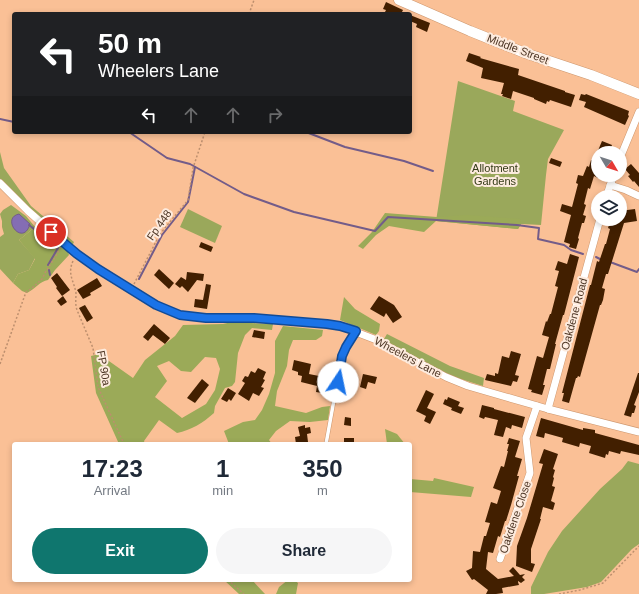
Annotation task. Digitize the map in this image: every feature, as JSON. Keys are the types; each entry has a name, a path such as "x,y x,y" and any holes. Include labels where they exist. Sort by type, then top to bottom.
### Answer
{"street":[{"name":"Middle Street","path":"398,0 525,53 590,75 639,94"},
{"path":"625,146 639,112"},
{"path":"608,190 611,182"},
{"name":"Wheelers Lane","path":"0,183 28,211 77,254 98,269 156,305 180,315 206,318 254,318 340,326 379,341 446,377 468,386 548,409 639,432"},
{"path":"610,185 639,196"},
{"name":"Oakdene Road","path":"548,409 598,226"},
{"name":"Oakdene Close","path":"500,559 530,473 526,438 537,406"}],"lane":[{"path":"326,442 342,356 356,331"}],"path":[{"path":"250,12 254,0"},
{"name":"Fp 448","path":"131,289 160,234 188,200 193,168 204,134"},
{"path":"0,364 26,292 42,279 63,242"},
{"name":"FP 90a","path":"77,254 70,269 76,293 76,310 93,348 98,387 123,442"},
{"path":"559,594 580,590 603,583 639,546"},
{"path":"230,582 244,594"}],"green space":[{"name":"Allotment Gardens","path":"458,81 515,101 513,111 564,130 548,159 541,225 521,224 518,229 436,221"},
{"path":"0,152 4,168 31,206 74,242 72,246 0,179"},
{"path":"11,205 26,216 35,227 19,240 35,258 29,270 18,274 13,283 0,269 0,237 4,234 0,214"},
{"path":"188,209 222,226 215,243 180,227"},
{"path":"385,213 437,217 467,215 520,219 521,224 518,229 436,221 424,232 389,226 376,235 363,249 358,246 372,232"},
{"path":"35,227 68,252 69,255 48,280 42,282 27,293 22,291 13,283 18,274 29,270 35,259 19,240"},
{"path":"344,297 355,309 380,324 379,331 376,335 340,320"},
{"path":"236,321 273,324 272,330 252,328 245,335 238,353 235,382 232,386 225,388 215,406 214,413 206,420 197,426 177,433 159,420 144,442 118,442 96,393 91,356 99,354 133,378 145,360 175,336 183,325 223,324","holes":["205,357 216,358 220,369 215,390 206,404 182,418 155,397 167,381 157,366 169,361 181,371 191,372"]},
{"path":"283,326 323,330 322,336 316,340 293,340 289,350 287,366 277,391 275,406 306,413 322,407 330,406 328,420 310,422 290,421 276,431 269,440 270,442 228,442 224,431 243,422 255,420 262,410 269,394 275,373 275,341"},
{"path":"387,334 450,366 484,378 483,386 448,375 387,342 384,339"},
{"path":"385,429 397,434 403,442 387,442"},
{"path":"628,461 639,464 639,544 632,549 601,582 587,587 544,594 531,594 531,587 548,552 562,531"},
{"path":"434,478 474,487 471,497 412,492 412,479 433,481"},
{"path":"226,582 254,582 265,594 239,594"},
{"path":"285,582 298,583 296,594 276,594 279,587"}],"shaded area":[{"path":"19,214 30,224 27,231 23,233 15,230 12,225 14,217"}],"building":[{"path":"386,2 403,10 402,12 385,12 386,10 383,9"},
{"path":"412,16 430,23 427,32 416,27 417,24 412,22"},
{"path":"469,53 481,57 480,58 519,69 518,75 575,95 571,107 550,100 549,102 547,101 546,104 513,91 511,99 502,96 503,94 501,94 504,83 481,78 483,68 466,61"},
{"path":"581,94 586,94 629,111 629,116 625,125 584,107 586,102 579,100"},
{"path":"602,141 612,145 612,146 600,146"},
{"path":"551,158 562,162 560,167 549,163"},
{"path":"591,160 592,182 590,189 588,188 584,204 586,205 583,215 586,216 584,223 582,223 576,249 569,247 570,244 564,242 571,215 560,211 562,204 572,207 578,184 576,183 578,175 583,176 587,166 589,167"},
{"path":"631,164 639,173 639,187 628,176 630,175 627,171 627,167"},
{"path":"635,209 637,221 627,223 627,210"},
{"path":"609,226 623,226 602,288 605,289 603,300 600,305 580,377 578,376 576,378 569,403 562,401 564,393 562,393 597,261 599,262 606,244 610,229 608,228"},
{"path":"201,242 213,247 211,252 199,247"},
{"path":"570,254 579,257 555,344 550,369 547,369 542,395 531,392 532,390 528,389 537,356 543,358 549,337 542,335 546,321 547,322 551,314 558,287 555,286 559,271 555,270 558,261 567,264"},
{"path":"159,269 174,283 169,289 154,275"},
{"path":"187,272 204,274 203,281 197,280 188,292 182,286 180,288 175,284 181,277 186,280"},
{"path":"57,273 70,290 62,296 51,278"},
{"path":"97,278 102,286 90,293 91,295 83,299 77,290"},
{"path":"206,284 211,285 207,309 194,307 195,299 203,300"},
{"path":"63,296 67,302 61,306 57,301"},
{"path":"379,296 394,305 402,317 393,323 386,313 384,317 370,309"},
{"path":"85,305 93,318 87,322 79,308"},
{"path":"154,324 170,338 165,344 153,335 148,341 143,337"},
{"path":"254,330 265,332 264,339 252,337"},
{"path":"511,351 521,354 515,375 519,376 517,382 513,381 511,386 485,380 487,374 495,376 495,373 498,374 502,356 509,358"},
{"path":"294,360 311,364 309,374 329,378 327,386 329,386 328,394 316,392 317,386 301,382 302,376 298,375 298,372 292,370"},
{"path":"258,368 266,372 263,379 265,380 261,387 264,388 259,396 253,393 249,401 238,394 245,383 242,381 245,376 248,377 251,371 255,373"},
{"path":"638,373 639,392 634,405 636,406 634,413 632,413 631,417 624,415"},
{"path":"363,374 377,377 375,384 368,382 366,389 360,387"},
{"path":"202,379 209,385 195,403 187,398"},
{"path":"228,388 236,393 231,401 229,399 227,402 221,399"},
{"path":"426,390 434,394 427,408 436,412 430,424 424,421 426,416 416,411"},
{"path":"448,397 460,402 458,406 464,408 461,414 451,410 452,408 443,404 445,399 447,400"},
{"path":"482,405 525,417 522,428 512,425 511,429 506,427 503,437 494,435 498,420 479,417"},
{"path":"345,417 351,418 351,426 344,425"},
{"path":"541,418 583,430 583,428 595,430 595,433 639,445 639,455 621,451 620,454 609,451 605,458 589,453 591,446 580,443 579,447 562,442 563,438 545,433 544,438 536,436"},
{"path":"305,425 305,428 310,427 311,433 307,434 308,442 296,442 295,437 300,436 298,427"},
{"path":"344,438 354,438 354,442 344,442"},
{"path":"509,438 520,441 515,457 522,459 517,476 519,476 506,521 500,537 498,536 493,553 488,552 486,569 498,579 514,576 509,571 513,567 520,575 525,574 522,577 525,580 521,583 518,581 519,585 502,588 503,593 486,594 488,590 474,579 472,580 466,571 472,568 473,551 480,552 484,536 486,536 490,523 485,522 491,502 497,504 501,491 493,488 501,466 504,467 508,451 509,444 507,444"},
{"path":"544,449 558,454 553,469 555,470 552,486 555,487 551,501 555,503 553,510 543,507 541,519 531,549 531,563 535,564 532,572 516,566 517,546 543,464 539,463"}],"waterway":[{"path":"0,119 12,122"},
{"path":"132,134 167,158 190,164 244,194 294,212 375,231 388,217 517,225 539,228 538,239 564,245 571,250 583,254"},
{"path":"311,134 345,147 404,161 433,171"},
{"path":"139,279 162,235 188,202 195,167"},
{"path":"29,225 58,248 48,265"},
{"path":"596,257 602,260"},
{"path":"610,262 637,272 639,269"},
{"path":"49,270 50,275"}],"route":[{"path":"51,232 77,254 98,269 156,305 180,315 206,318 254,318 327,324 356,331 342,356 338,382"}]}
